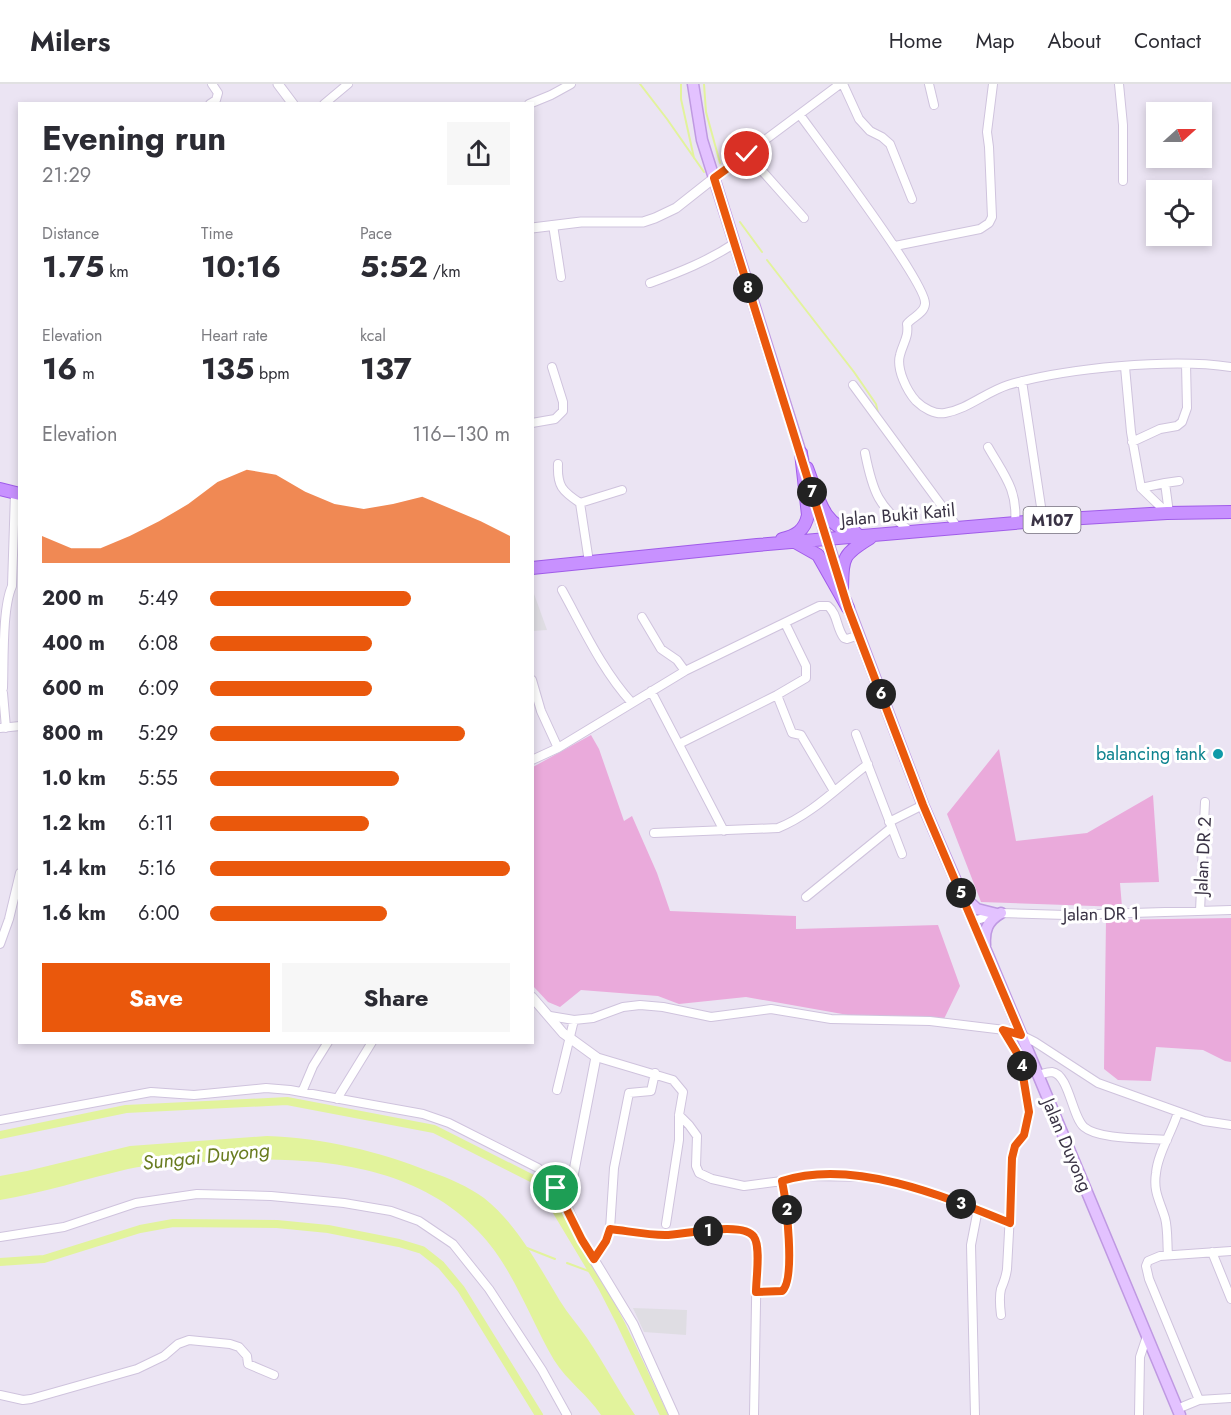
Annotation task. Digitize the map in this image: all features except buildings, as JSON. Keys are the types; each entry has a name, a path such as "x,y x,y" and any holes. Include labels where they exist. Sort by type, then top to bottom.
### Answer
{"main road":[{"name":"Jalan Duyong","path":"693,84 702,140 848,608 923,805 1179,1412"},
{"path":"801,453 830,522 847,531 874,536"},
{"path":"758,545 792,537 807,523 801,453"},
{"path":"0,489 17,494"},
{"name":"Jalan Bukit Katil","path":"534,568 826,538 874,536 1043,520 1231,512"},
{"path":"842,589 843,563 847,554 874,536"},
{"path":"795,542 818,555 848,608"},
{"path":"961,895 977,909 999,914"},
{"path":"988,955 985,944 986,928 990,921 999,914"}],"street":[{"path":"212,84 219,93 215,102"},
{"path":"278,84 288,102"},
{"path":"326,102 348,84"},
{"path":"534,102 571,84"},
{"path":"534,228 581,222 643,222 655,218 676,208 842,84 859,119 870,131 890,144 912,199"},
{"path":"929,84 934,105"},
{"path":"895,246 980,229 989,223 992,217 987,132 993,84"},
{"path":"1119,84 1123,124 1123,181"},
{"path":"800,115 895,246 925,299 924,309 907,324 907,337 899,365 909,391 916,401 934,412 943,414 962,409 1002,387 1022,381 1125,367 1186,364 1231,367"},
{"path":"747,154 804,218"},
{"path":"553,225 561,277"},
{"path":"650,283 695,266 735,243"},
{"path":"1132,442 1160,429 1177,426 1182,422 1187,408 1186,364"},
{"path":"534,423 555,419 563,411 563,402 552,367"},
{"path":"1125,367 1132,442 1141,488 1168,513"},
{"path":"1022,381 1043,520"},
{"path":"853,385 958,528"},
{"path":"988,447 1015,496 1017,506 1015,523"},
{"path":"865,453 880,502 893,518 912,532"},
{"path":"558,464 561,487 580,503 589,562"},
{"path":"1141,488 1179,481"},
{"path":"1165,483 1168,513"},
{"path":"580,503 622,490"},
{"path":"17,494 12,586 7,608 3,728 18,726"},
{"path":"562,590 596,652 622,692 632,703"},
{"path":"534,759 558,748 685,671 819,606 828,606 833,610 844,638 859,635"},
{"path":"642,617 661,649 677,660 685,671"},
{"path":"679,744 806,678 806,666 785,623"},
{"path":"534,687 541,711 558,748"},
{"path":"651,691 724,831"},
{"path":"777,695 792,733 801,735 834,790"},
{"path":"856,734 902,854"},
{"path":"654,833 778,828 810,809 868,764"},
{"name":"Jalan DR 2","path":"1200,911 1205,802"},
{"path":"806,897 890,825 923,805"},
{"path":"0,944 18,881"},
{"name":"Jalan DR 1","path":"973,921 999,914 1066,915 1231,910"},
{"path":"534,999 563,1033 596,1057 655,1073 673,1080 680,1086 683,1092 679,1115 679,1140 666,1224"},
{"path":"550,1016 574,1020 593,1018 640,1005 663,1007 711,1017 771,1010 831,1019 930,1022 1003,1030 1021,1035 1098,1083 1204,1121 1231,1125"},
{"path":"557,1090 574,1020"},
{"path":"1001,1315 1000,1297 1006,1280 1010,1223 1012,1158 1015,1146 1024,1135 1029,1112 1020,1058 1003,1030"},
{"path":"302,1092 313,1066 327,1044"},
{"path":"337,1099 371,1044"},
{"path":"567,1207 596,1057"},
{"path":"1038,1075 1052,1072 1059,1075 1078,1118 1086,1129 1102,1135 1167,1140"},
{"path":"594,1259 606,1241 610,1229 614,1168 629,1093 651,1091 655,1073"},
{"path":"0,1120 151,1092 194,1095 266,1088 302,1092 423,1114 449,1124 538,1168 556,1188 582,1240 633,1324 674,1415"},
{"path":"1168,1255 1166,1222 1157,1201 1156,1170 1178,1112"},
{"path":"679,1115 697,1136 696,1166 704,1176 744,1185 804,1176 871,1177 916,1188 978,1209 1010,1223"},
{"path":"756,1292 782,1291 786,1287 789,1262 787,1208 782,1181"},
{"path":"0,1237 64,1227 136,1203 196,1194 292,1198 344,1203 391,1211 419,1221 453,1244 495,1298 542,1370 567,1415"},
{"path":"975,1415 971,1245 978,1209"},
{"path":"610,1229 663,1235 746,1230 754,1235 757,1243 754,1415"},
{"path":"1198,1400 1147,1272 1148,1261 1154,1257 1168,1255 1231,1251"},
{"path":"1212,1252 1231,1299"},
{"path":"1139,1415 1140,1357 1147,1336"},
{"path":"0,1395 31,1399 137,1369 164,1356 178,1344 189,1340 239,1347 247,1356 248,1364 274,1375"},
{"path":"1179,1412 1198,1400 1231,1398"}],"shaded area":[{"path":"534,594 547,630 534,631"},
{"path":"591,735 599,749 624,821 632,816 657,873 670,911 796,916 796,929 938,925 960,986 943,1021 848,1015 746,997 679,1004 658,996 581,990 560,1007 548,1002 534,987 534,766"},
{"path":"999,749 1016,841 1087,833 1153,795 1159,882 1120,883 1122,907 981,902 947,814"},
{"path":"1231,918 1231,1062 1203,1050 1156,1047 1151,1081 1118,1080 1104,1069 1106,920"},
{"path":"633,1308 687,1310 686,1335 644,1332"}],"water":[{"name":"Sungai Duyong","path":"267,1136 330,1143 371,1152 445,1177 484,1198 507,1220 527,1246 560,1301 593,1347 635,1415 601,1415 565,1375 545,1344 511,1276 478,1231 450,1207 419,1188 385,1175 349,1166 312,1162 237,1160 174,1163 128,1169 0,1200 0,1176 130,1146"}],"waterway":[{"path":"640,84 704,172"},
{"path":"681,84 681,99 694,158"},
{"path":"704,84 706,112 720,163"},
{"path":"740,222 762,252"},
{"path":"767,260 854,372 876,404 878,413"},
{"path":"901,444 943,502"},
{"path":"0,1135 126,1109 287,1101 434,1129 539,1182 602,1287 664,1415"},
{"path":"0,1262 44,1259 140,1229 173,1223 277,1224 328,1229 399,1243 422,1250 441,1265 461,1289 539,1415"},
{"path":"527,1248 555,1259"},
{"path":"567,1263 594,1273"}],"place":[{"name":"balancing tank","path":"1218,754"}],"route":[{"path":"556,1188 594,1259 606,1241 610,1229 663,1235 717,1230 750,1232 757,1243 756,1292 782,1291 786,1287 789,1262 787,1208 782,1181 793,1178 852,1175 896,1182 978,1209 1010,1223 1012,1158 1015,1146 1024,1135 1029,1112 1020,1058 1003,1030 1021,1035 923,805 848,608 770,359 714,178 747,154"}]}
